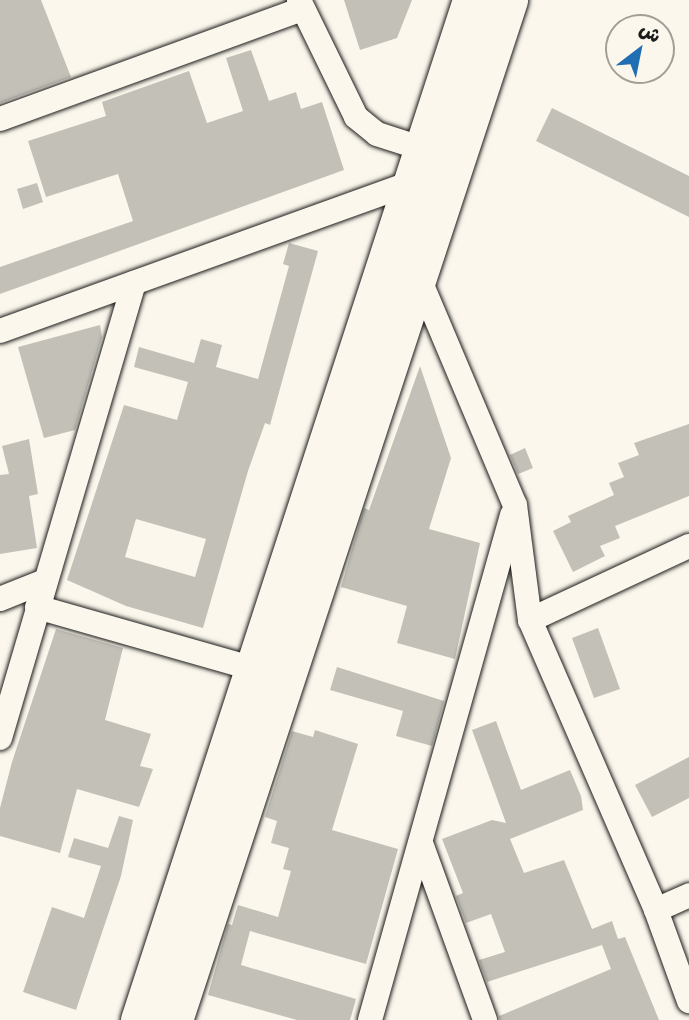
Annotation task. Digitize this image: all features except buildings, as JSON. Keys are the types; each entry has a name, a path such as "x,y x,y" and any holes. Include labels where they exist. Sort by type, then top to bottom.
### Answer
{"highway":[{"path":"174,1020 387,258 471,0"},
{"path":"139,1020 420,273 509,0"}],"street":[{"path":"0,119 300,5 356,117 377,134 423,149 452,176"},
{"path":"0,331 412,183 452,176"},
{"path":"387,258 420,273 515,505 530,620 656,910 689,1001"},
{"path":"0,738 134,283"},
{"path":"370,1020 515,505"},
{"path":"530,620 689,546"},
{"path":"0,599 45,581"},
{"path":"37,607 270,674"},
{"path":"421,844 485,1020"},
{"path":"656,910 689,895"}]}
